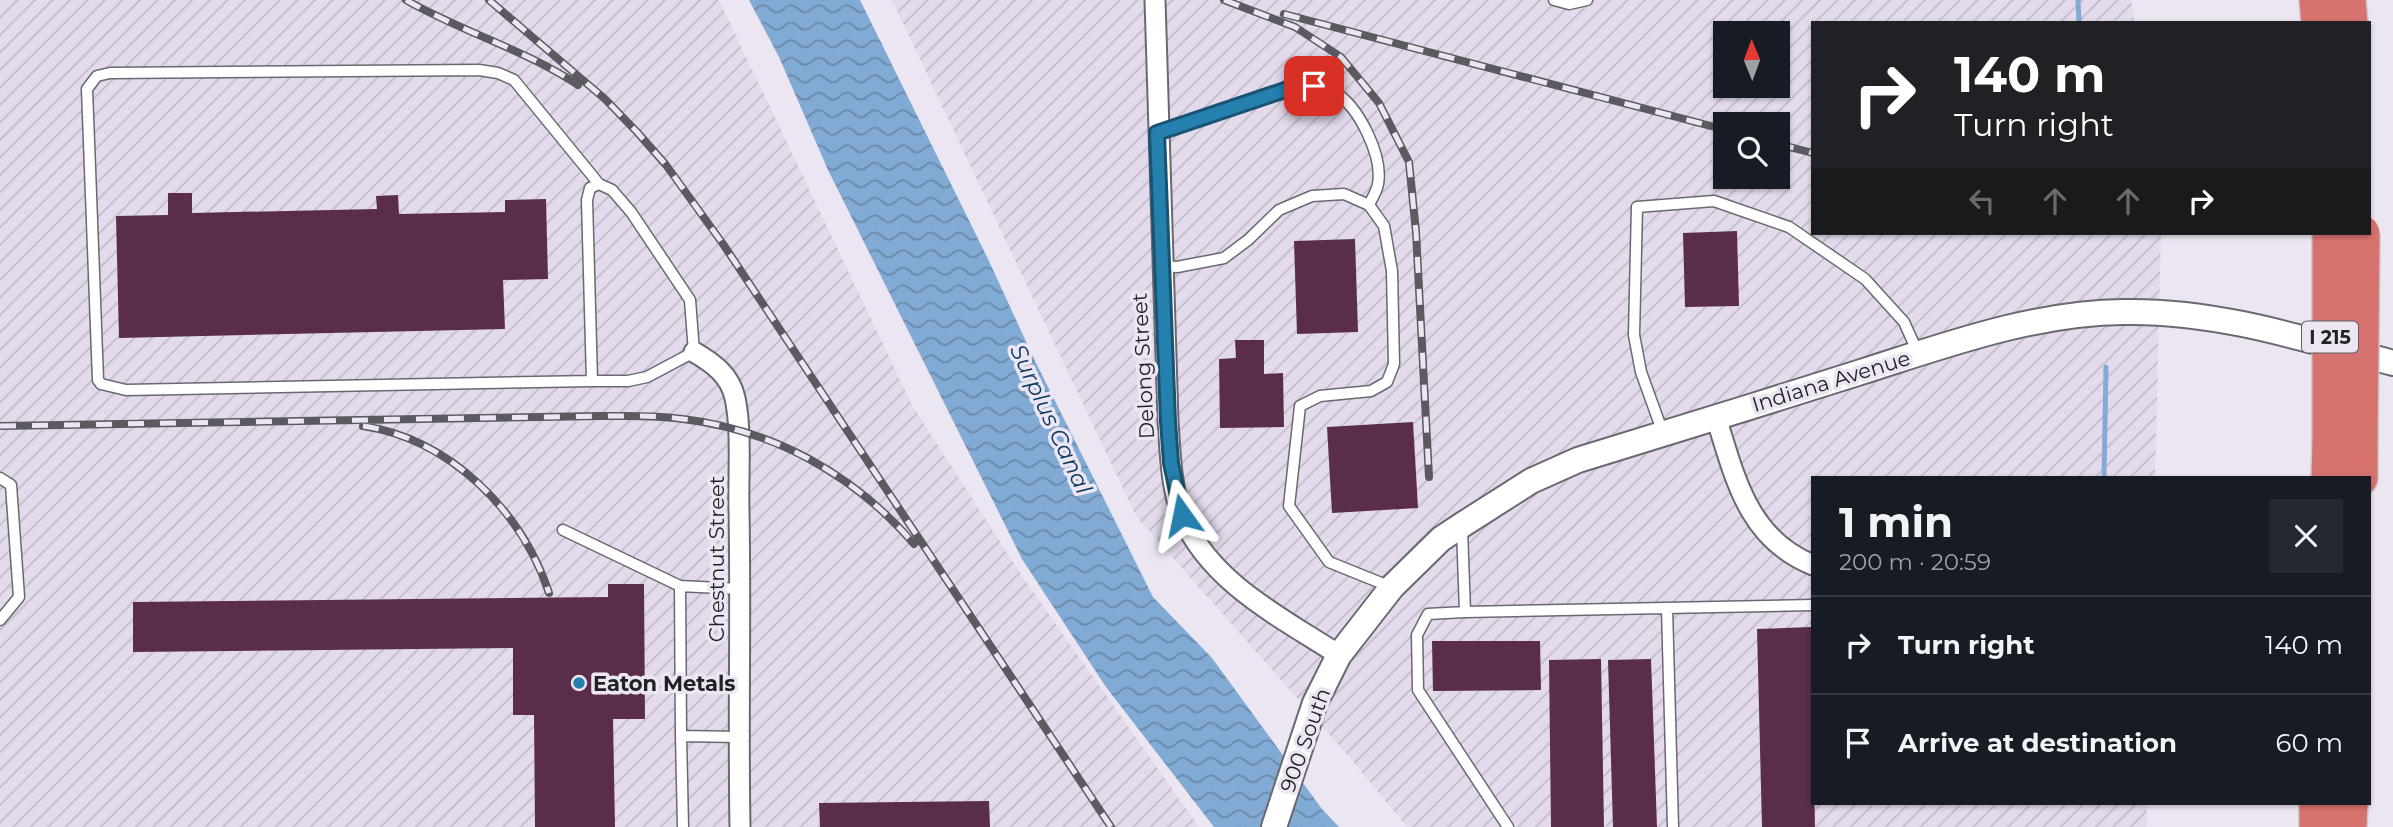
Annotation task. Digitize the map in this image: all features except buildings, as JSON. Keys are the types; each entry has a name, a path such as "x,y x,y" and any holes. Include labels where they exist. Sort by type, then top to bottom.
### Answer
{"highway":[{"path":"2317,0 2319,21"},
{"path":"2348,0 2350,21"},
{"name":"I 215","path":"2330,235 2350,455"},
{"name":"I 215","path":"2331,476 2350,455 2362,235"},
{"path":"2317,827 2318,805"},
{"path":"2349,827 2350,805"}],"street":[{"name":"Delong Street","path":"1155,0 1161,266 1171,463 1182,515 1213,566 1250,595 1339,655"},
{"name":"Indiana Avenue","path":"1339,655 1392,587 1441,539 1543,476 1578,460 1663,433 2029,322 2093,313 2126,312 2201,317 2252,325 2393,363"},
{"name":"Chestnut Street","path":"694,352 712,362 722,372 735,398 740,589 740,827"},
{"path":"1716,417 1740,490 1755,521 1779,546 1811,564"},
{"name":"900 South","path":"1275,827 1315,702 1339,655"}],"lane":[{"path":"1554,0 1569,4 1587,0"},
{"path":"480,70 498,73 514,80 599,184 612,190 631,212 690,300 694,352 647,377 628,381 126,390 101,384 98,380 87,89 97,76 110,74 480,70"},
{"path":"1157,133 1296,86 1314,86 1334,92 1351,106 1367,131 1378,162 1378,185 1369,205"},
{"path":"593,381 587,200 590,188 599,184"},
{"path":"1161,266 1177,267 1224,258 1248,240 1279,210 1312,195 1344,194 1369,205 1384,226 1392,271 1394,364 1387,382 1371,391 1320,396 1300,406 1289,506 1329,562 1392,587"},
{"path":"1663,433 1641,372 1634,335 1637,206 1714,201 1789,227 1865,279 1903,322 1919,354"},
{"path":"0,478 11,485 19,597 0,620"},
{"path":"1462,525 1465,612"},
{"path":"563,530 680,586 740,589"},
{"path":"680,586 683,827"},
{"path":"1508,827 1418,690 1417,635 1428,614 1811,605"},
{"path":"1667,608 1673,827"},
{"path":"681,736 739,737"}],"shaded area":[{"path":"0,0 719,0 912,405 1024,579 1199,827 0,827"},
{"path":"892,0 2131,0 2135,21 1811,21 1811,235 2161,235 2155,476 1811,476 1811,805 2147,805 2146,827 1407,827 1350,758 1136,516"}],"water":[{"name":"Surplus Canal","path":"749,0 860,0 1153,597 1212,658 1322,809 1339,827 1214,827 1106,687 1022,559 828,170 779,57"}],"waterway":[{"path":"2078,0 2079,21"},
{"path":"2104,476 2106,367"}],"railway":[{"path":"406,0 538,62 578,85"},
{"path":"489,0 605,99 666,165 723,244 1111,827"},
{"path":"1224,0 1295,27 1341,57 1379,103 1409,162 1416,232 1429,477"},
{"path":"1284,14 1713,127"},
{"path":"1790,147 1811,152"},
{"path":"0,426 602,416 683,419 749,433 810,459 865,496 914,544"},
{"path":"363,426 395,434 425,446 453,463 478,484 521,534 549,593"}],"place":[{"name":"Eaton Metals","path":"579,683"}],"route":[{"path":"1182,515 1171,463 1168,421 1157,133 1296,86 1314,86"}]}
